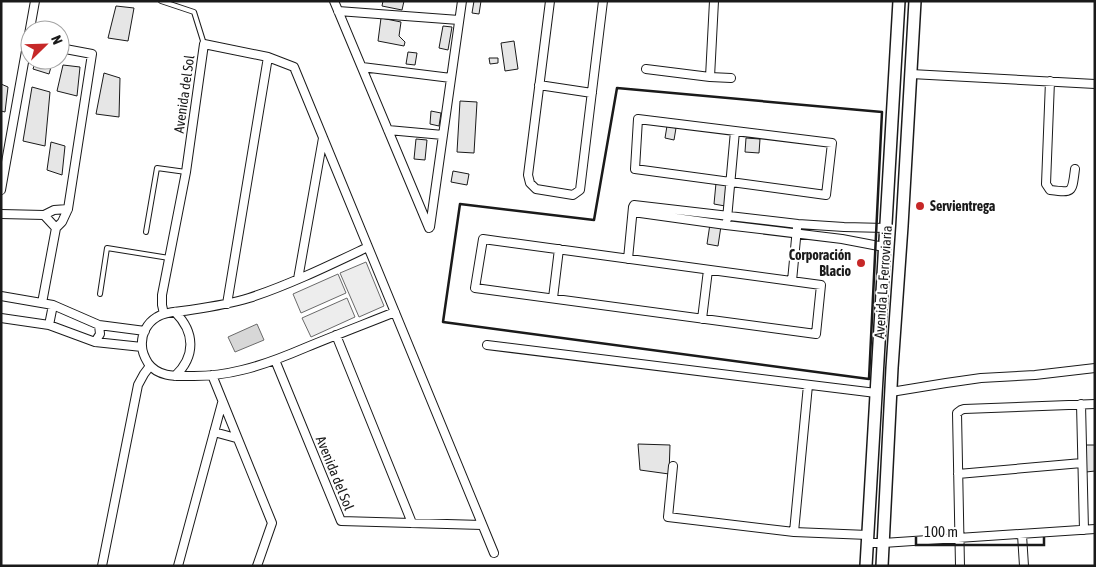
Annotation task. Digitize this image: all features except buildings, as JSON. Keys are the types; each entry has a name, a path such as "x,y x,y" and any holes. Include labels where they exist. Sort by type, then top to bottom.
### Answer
{"main road":[{"name":"Avenida La Ferroviaria","path":"866,566 899,1"},
{"name":"Avenida La Ferroviaria","path":"882,566 915,1"}],"street":[{"path":"32,20 35,1"},
{"path":"334,1 430,228 462,1"},
{"path":"550,1 528,175 530,183 536,189 573,195 580,190 603,1"},
{"path":"710,77 714,1"},
{"path":"338,11 459,20"},
{"name":"Avenida del Sol","path":"164,314 162,295 186,172 204,44 268,57 294,67 494,553"},
{"path":"42,303 56,228 62,222 68,209 92,54 70,50"},
{"path":"226,304 268,57"},
{"path":"362,67 451,78"},
{"path":"646,69 731,78"},
{"path":"1,190 24,70"},
{"path":"911,74 1095,84"},
{"path":"1050,81 1047,187 1050,190 1066,192 1070,190 1073,187 1075,169"},
{"path":"539,85 592,93"},
{"path":"638,120 832,143 826,195 730,183 635,169 638,120"},
{"path":"388,130 443,135"},
{"path":"726,225 735,131"},
{"path":"298,279 323,138"},
{"path":"628,259 634,205 798,224 886,228"},
{"path":"1,214 44,215 54,210 68,209"},
{"path":"632,212 842,239 884,247"},
{"path":"44,215 56,228"},
{"path":"792,281 798,224"},
{"path":"483,240 628,259 821,285 816,334 476,288 483,240"},
{"path":"368,248 298,279 251,297 226,304 164,314 153,320 144,331 142,338 144,357 157,372 166,375 212,376 243,370 275,360 395,312"},
{"path":"553,298 558,250"},
{"path":"702,319 708,270"},
{"path":"1,296 54,305 99,324 144,331"},
{"path":"49,325 54,305"},
{"path":"175,312 186,326 190,344 190,353 186,362 182,370 175,376"},
{"path":"1,318 49,325 95,342 142,346"},
{"path":"95,342 100,334 99,324"},
{"path":"336,335 412,523"},
{"path":"487,345 876,393"},
{"name":"Avenida del Sol","path":"275,360 341,521 482,525"},
{"path":"102,566 138,385 150,366"},
{"path":"891,392 946,382 1095,368"},
{"path":"212,376 272,523 257,566"},
{"path":"794,532 808,384"},
{"path":"178,566 222,403"},
{"path":"1081,404 1084,530"},
{"path":"960,566 957,414 961,410 1095,404"},
{"path":"214,432 236,438"},
{"path":"958,474 1082,463"},
{"path":"673,466 668,517 868,539 883,543 1095,529"},
{"path":"1022,535 1024,566"}],"lane":[{"path":"161,1 194,12 204,44"},
{"path":"146,232 157,168 186,172"},
{"path":"100,294 107,248 169,258"}],"shaded area":[{"path":"366,262 384,306 359,317 340,273"},
{"path":"338,274 346,293 301,313 293,294"},
{"path":"347,298 355,317 311,337 302,318"},
{"path":"257,324 264,340 235,352 228,337"}],"wall":[{"path":"617,88 882,112 869,379 443,322 460,204 594,220 617,88"}],"place":[{"name":"Servientrega","path":"920,206"},
{"name":"Corporación Blacio","path":"861,263"}]}
